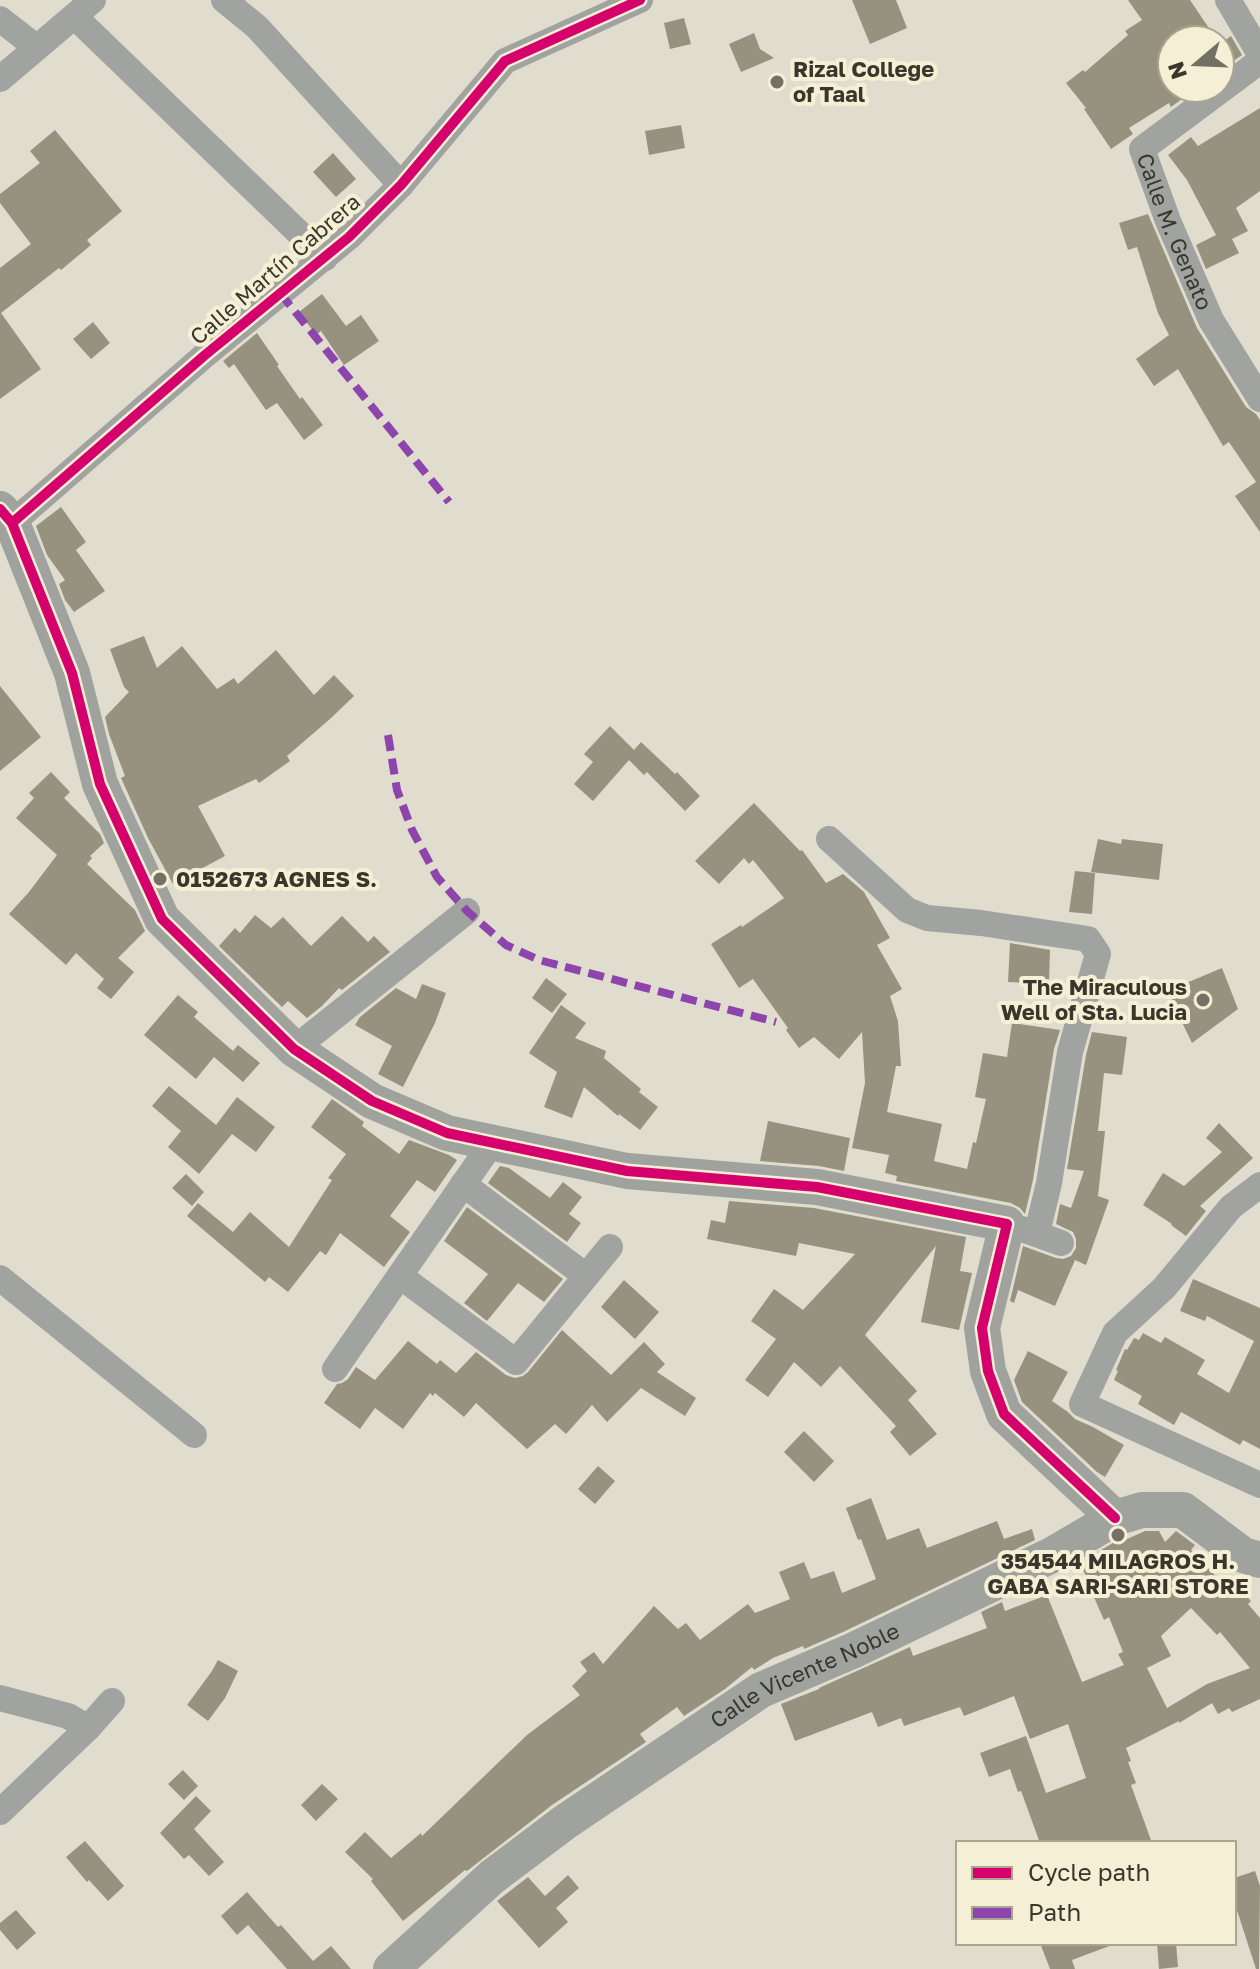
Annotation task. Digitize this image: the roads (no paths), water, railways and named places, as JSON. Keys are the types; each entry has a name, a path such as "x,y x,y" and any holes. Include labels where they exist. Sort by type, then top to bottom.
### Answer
{"street":[{"path":"224,0 257,27 401,185"},
{"name":"Calle Martín Cabrera","path":"6,516 349,237 401,185 505,61 640,0"},
{"path":"1228,0 1260,54"},
{"path":"0,79 84,8 325,258"},
{"path":"0,19 36,47"},
{"name":"Calle M. Genato","path":"1260,61 1142,149 1168,221 1211,320 1260,399"},
{"path":"6,516 72,673 100,784 162,919 294,1049 372,1101 447,1133 627,1171 817,1187 1035,1234"},
{"path":"829,839 907,910 927,918 1088,939 1098,954 1070,1052 1049,1183 1035,1234 982,1328 988,1371 1004,1414 1115,1518"},
{"path":"294,1049 467,911"},
{"path":"335,1369 492,1143"},
{"path":"463,1184 586,1276"},
{"path":"1260,1185 1231,1207 1164,1288 1115,1333 1082,1404 1260,1485"},
{"path":"400,1276 516,1362 610,1247"},
{"path":"0,1278 194,1435"},
{"name":"Calle Vicente Noble","path":"391,1969 504,1868 565,1822 761,1690 852,1651 1052,1555 1115,1518 1142,1510 1183,1510 1254,1566"},
{"path":"0,1698 68,1716 88,1728"},
{"path":"0,1812 112,1701"}],"place":[{"name":"Rizal College of Taal","path":"777,82"},
{"name":"0152673 AGNES S.","path":"160,879"},
{"name":"The Miraculous Well of Sta. Lucia","path":"1203,1000"},
{"name":"354544 MILAGROS H. GABA SARI-SARI STORE","path":"1118,1535"}]}
